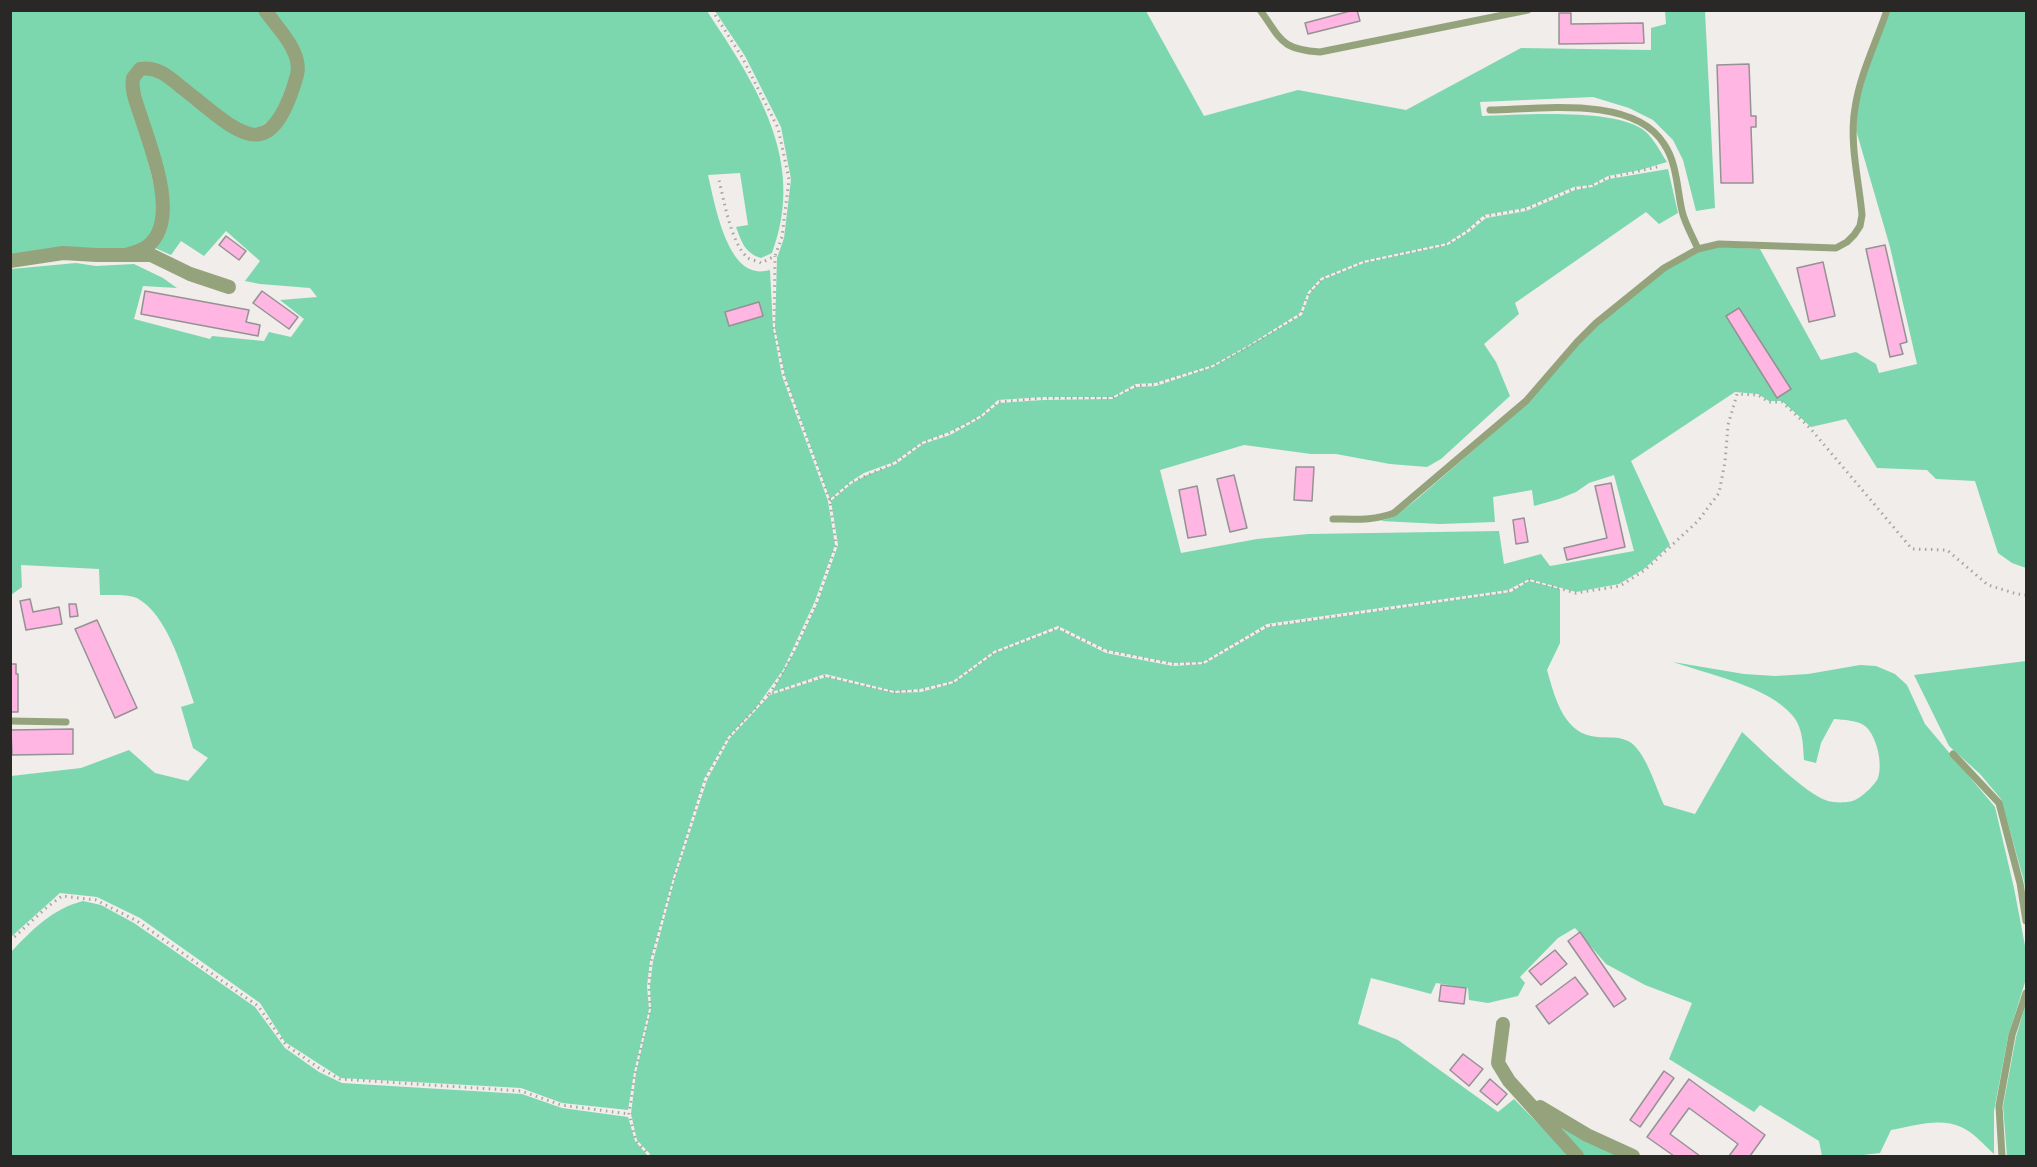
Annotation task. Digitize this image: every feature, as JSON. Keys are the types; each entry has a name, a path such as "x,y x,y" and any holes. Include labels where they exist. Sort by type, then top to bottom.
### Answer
{"street":[{"path":"126,255 151,244 159,231 163,213 160,183 134,96 133,78 141,69 154,69 173,80 239,131 253,135 266,131 284,111 298,72 298,62 295,53 265,10"},
{"path":"10,261 63,253 151,255 190,274 229,286"},
{"path":"1503,1024 1498,1063 1509,1081 1577,1156"},
{"path":"1509,1081 1559,1120 1633,1156"}],"lane":[{"path":"1260,10 1286,45 1298,50 1320,52 1528,10"},
{"path":"1333,519 1373,519 1394,513 1526,401 1596,323 1664,268 1698,249 1719,244 1836,248 1847,242 1860,226 1862,215 1853,130 1855,108 1868,58 1887,10"},
{"path":"1490,110 1592,108 1626,115 1649,126 1664,144 1673,164 1683,213 1698,249"},
{"path":"10,721 66,722"},
{"path":"1953,754 1999,803 2020,883 2026,921"},
{"path":"2002,1156 1999,1106 2012,1035 2026,993"}],"path":[{"path":"650,1156 636,1141 630,1114 635,1073 650,1009 651,961 674,878 705,780 729,737 769,694 788,663 817,602 836,545 830,501 784,376 774,328 775,256 782,237 789,179 778,128 742,57 711,10"},
{"path":"830,501 850,483 895,463 922,443 949,433 982,416 998,402 1032,399 1112,398 1136,386 1156,384 1213,366 1302,314 1309,293 1322,279 1364,262 1448,244 1485,216 1526,209 1608,178 1673,164"},
{"path":"719,180 728,217 738,244 748,258 762,263 775,256"},
{"path":"769,694 825,676 894,692 921,690 954,682 994,652 1058,628 1107,651 1173,664 1203,663 1267,626 1511,591 1529,580 1576,593 1620,586 1645,570 1698,521 1719,493 1725,462 1728,425 1737,394 1758,395 1769,402 1782,402 1810,428 1912,549 1947,550 1988,585 2026,595"},
{"path":"10,941 62,896 96,900 137,921 258,1006 286,1045 319,1068 340,1079 521,1091 561,1105 630,1114"}],"green space":[{"path":"11,11 259,11 290,56 292,71 275,116 259,128 241,126 176,76 132,69 145,148 158,203 157,221 147,240 126,250 11,256"},
{"path":"271,11 707,11 743,67 771,125 780,156 783,187 781,219 772,253 761,258 756,256 745,247 740,238 736,227 748,225 740,173 708,175 723,230 736,257 745,266 756,271 770,270 773,328 782,376 828,501 835,545 815,601 783,670 755,709 728,737 704,779 650,961 647,986 649,1009 634,1072 628,1110 562,1103 521,1088 341,1078 285,1042 260,1003 140,918 97,897 60,893 11,937 11,776 81,768 129,750 155,773 188,781 208,758 193,748 181,707 194,703 166,630 148,606 133,597 100,595 99,569 21,565 22,587 11,595 11,269 76,263 96,266 134,264 163,278 177,288 143,286 134,319 210,339 212,336 264,341 269,332 291,337 304,319 280,300 317,297 310,288 245,281 260,261 226,231 204,256 181,241 171,255 155,248 164,232 137,83 143,74 159,77 236,136 245,139 262,139 303,73"},
{"path":"715,11 1146,11 1204,116 1298,90 1406,110 1521,48 1651,50 1651,28 1666,24 1665,11 1705,11 1715,208 1696,211 1683,160 1673,140 1653,120 1629,108 1593,97 1480,102 1482,116 1568,114 1614,119 1632,124 1649,135 1667,162 1608,176 1591,185 1574,187 1525,208 1484,215 1447,243 1363,261 1321,278 1308,292 1300,313 1213,365 1155,383 1136,384 1112,397 1043,397 998,400 969,422 922,442 894,462 864,473 830,499 785,376 775,328 777,258 784,238 791,179 781,127 745,56"},
{"path":"1889,11 2026,11 2026,568 2012,563 1998,553 1975,481 1936,479 1927,470 1877,468 1846,419 1811,427 1782,401 1769,401 1758,394 1735,392 1631,461 1670,545 1644,569 1619,584 1576,592 1529,579 1508,590 1267,624 1203,662 1173,663 1107,650 1058,626 994,651 953,681 920,689 894,691 825,674 772,692 796,649 818,602 838,545 831,501 851,484 896,464 923,444 950,435 982,417 999,403 1112,399 1136,387 1156,386 1213,367 1302,315 1310,293 1322,280 1364,263 1448,245 1486,218 1526,211 1575,190 1592,187 1609,179 1668,169 1678,213 1659,224 1646,212 1515,303 1519,314 1484,344 1496,362 1510,396 1441,459 1427,467 1390,464 1336,454 1311,454 1244,445 1160,470 1181,553 1257,539 1308,534 1499,531 1504,564 1541,554 1550,566 1634,551 1614,475 1589,483 1576,492 1559,499 1534,506 1532,490 1493,497 1495,522 1440,524 1381,521 1395,516 1417,499 1528,403 1579,343 1598,325 1666,270 1699,252 1719,247 1760,249 1821,360 1856,352 1876,364 1879,373 1917,364 1890,247 1856,130 1857,108 1870,59"},
{"path":"1529,581 1560,589 1560,643 1547,670 1556,700 1566,719 1573,727 1591,736 1623,739 1634,745 1645,760 1664,805 1695,814 1742,732 1796,781 1818,797 1831,802 1853,801 1868,790 1878,778 1879,758 1873,736 1865,726 1854,721 1834,719 1821,743 1816,763 1804,760 1802,736 1796,720 1782,705 1753,689 1673,662 1744,674 1775,676 1808,674 1860,665 1876,666 1895,674 1907,685 1925,724 1995,807 2026,951 2026,979 2008,1037 1994,1111 1994,1154 1965,1129 1953,1124 1935,1122 1891,1130 1880,1153 1822,1156 1819,1141 1760,1105 1754,1112 1669,1059 1692,1003 1645,985 1606,964 1575,928 1558,938 1520,977 1525,983 1518,996 1488,1003 1469,1000 1468,988 1436,983 1431,994 1371,978 1358,1024 1398,1040 1498,1112 1514,1099 1570,1156 652,1156 637,1140 631,1114 636,1073 651,1009 650,986 653,961 675,878 707,780 730,738 770,695 826,677 894,693 921,692 954,683 995,653 1058,629 1106,653 1173,666 1204,664 1268,627 1511,592"},
{"path":"2026,661 2026,898 2024,881 2001,799 1980,774 1949,746 1914,675"},
{"path":"83,901 101,905 134,923 255,1007 285,1048 319,1072 342,1083 522,1094 562,1108 628,1117 635,1141 648,1156 11,1156 11,952 52,915"},
{"path":"2026,1003 2026,1156 2007,1156 2003,1106 2016,1037"},
{"path":"1536,1107 1625,1156 1582,1156"}],"building":[{"path":"1357,10 1360,21 1308,34 1305,23"},
{"path":"1559,13 1571,13 1571,24 1643,23 1644,43 1559,44"},
{"path":"1749,64 1751,116 1756,116 1756,127 1751,127 1753,183 1721,183 1717,65"},
{"path":"226,236 246,251 239,260 219,245"},
{"path":"1885,245 1907,342 1900,344 1903,354 1890,357 1866,249"},
{"path":"1823,262 1835,316 1809,322 1797,268"},
{"path":"145,291 249,310 246,322 260,325 258,336 141,314"},
{"path":"262,291 298,317 289,329 253,303"},
{"path":"759,302 763,316 729,326 725,312"},
{"path":"1739,308 1791,389 1777,398 1726,316"},
{"path":"1296,467 1314,467 1312,501 1294,500"},
{"path":"1234,475 1247,528 1230,532 1217,479"},
{"path":"1611,483 1625,547 1567,560 1564,548 1607,538 1595,486"},
{"path":"1197,486 1206,535 1188,538 1179,490"},
{"path":"1524,518 1528,542 1516,544 1513,520"},
{"path":"30,599 33,612 59,607 62,624 26,630 20,601"},
{"path":"69,604 76,604 78,616 70,617"},
{"path":"97,620 137,708 115,718 75,629"},
{"path":"10,664 16,664 16,674 18,674 18,712 10,712"},
{"path":"73,729 73,754 12,755 11,730"},
{"path":"1580,932 1626,999 1614,1007 1568,941"},
{"path":"1555,950 1567,964 1541,985 1529,971"},
{"path":"1575,977 1588,994 1549,1024 1536,1006"},
{"path":"1441,985 1466,988 1464,1004 1439,1001"},
{"path":"1463,1054 1483,1069 1469,1086 1450,1070"},
{"path":"1664,1071 1674,1078 1640,1127 1630,1120"},
{"path":"1490,1079 1507,1094 1497,1105 1480,1091"},
{"path":"1689,1079 1765,1135 1750,1156 1729,1156 1738,1144 1689,1108 1670,1134 1700,1156 1674,1156 1647,1137"}]}
